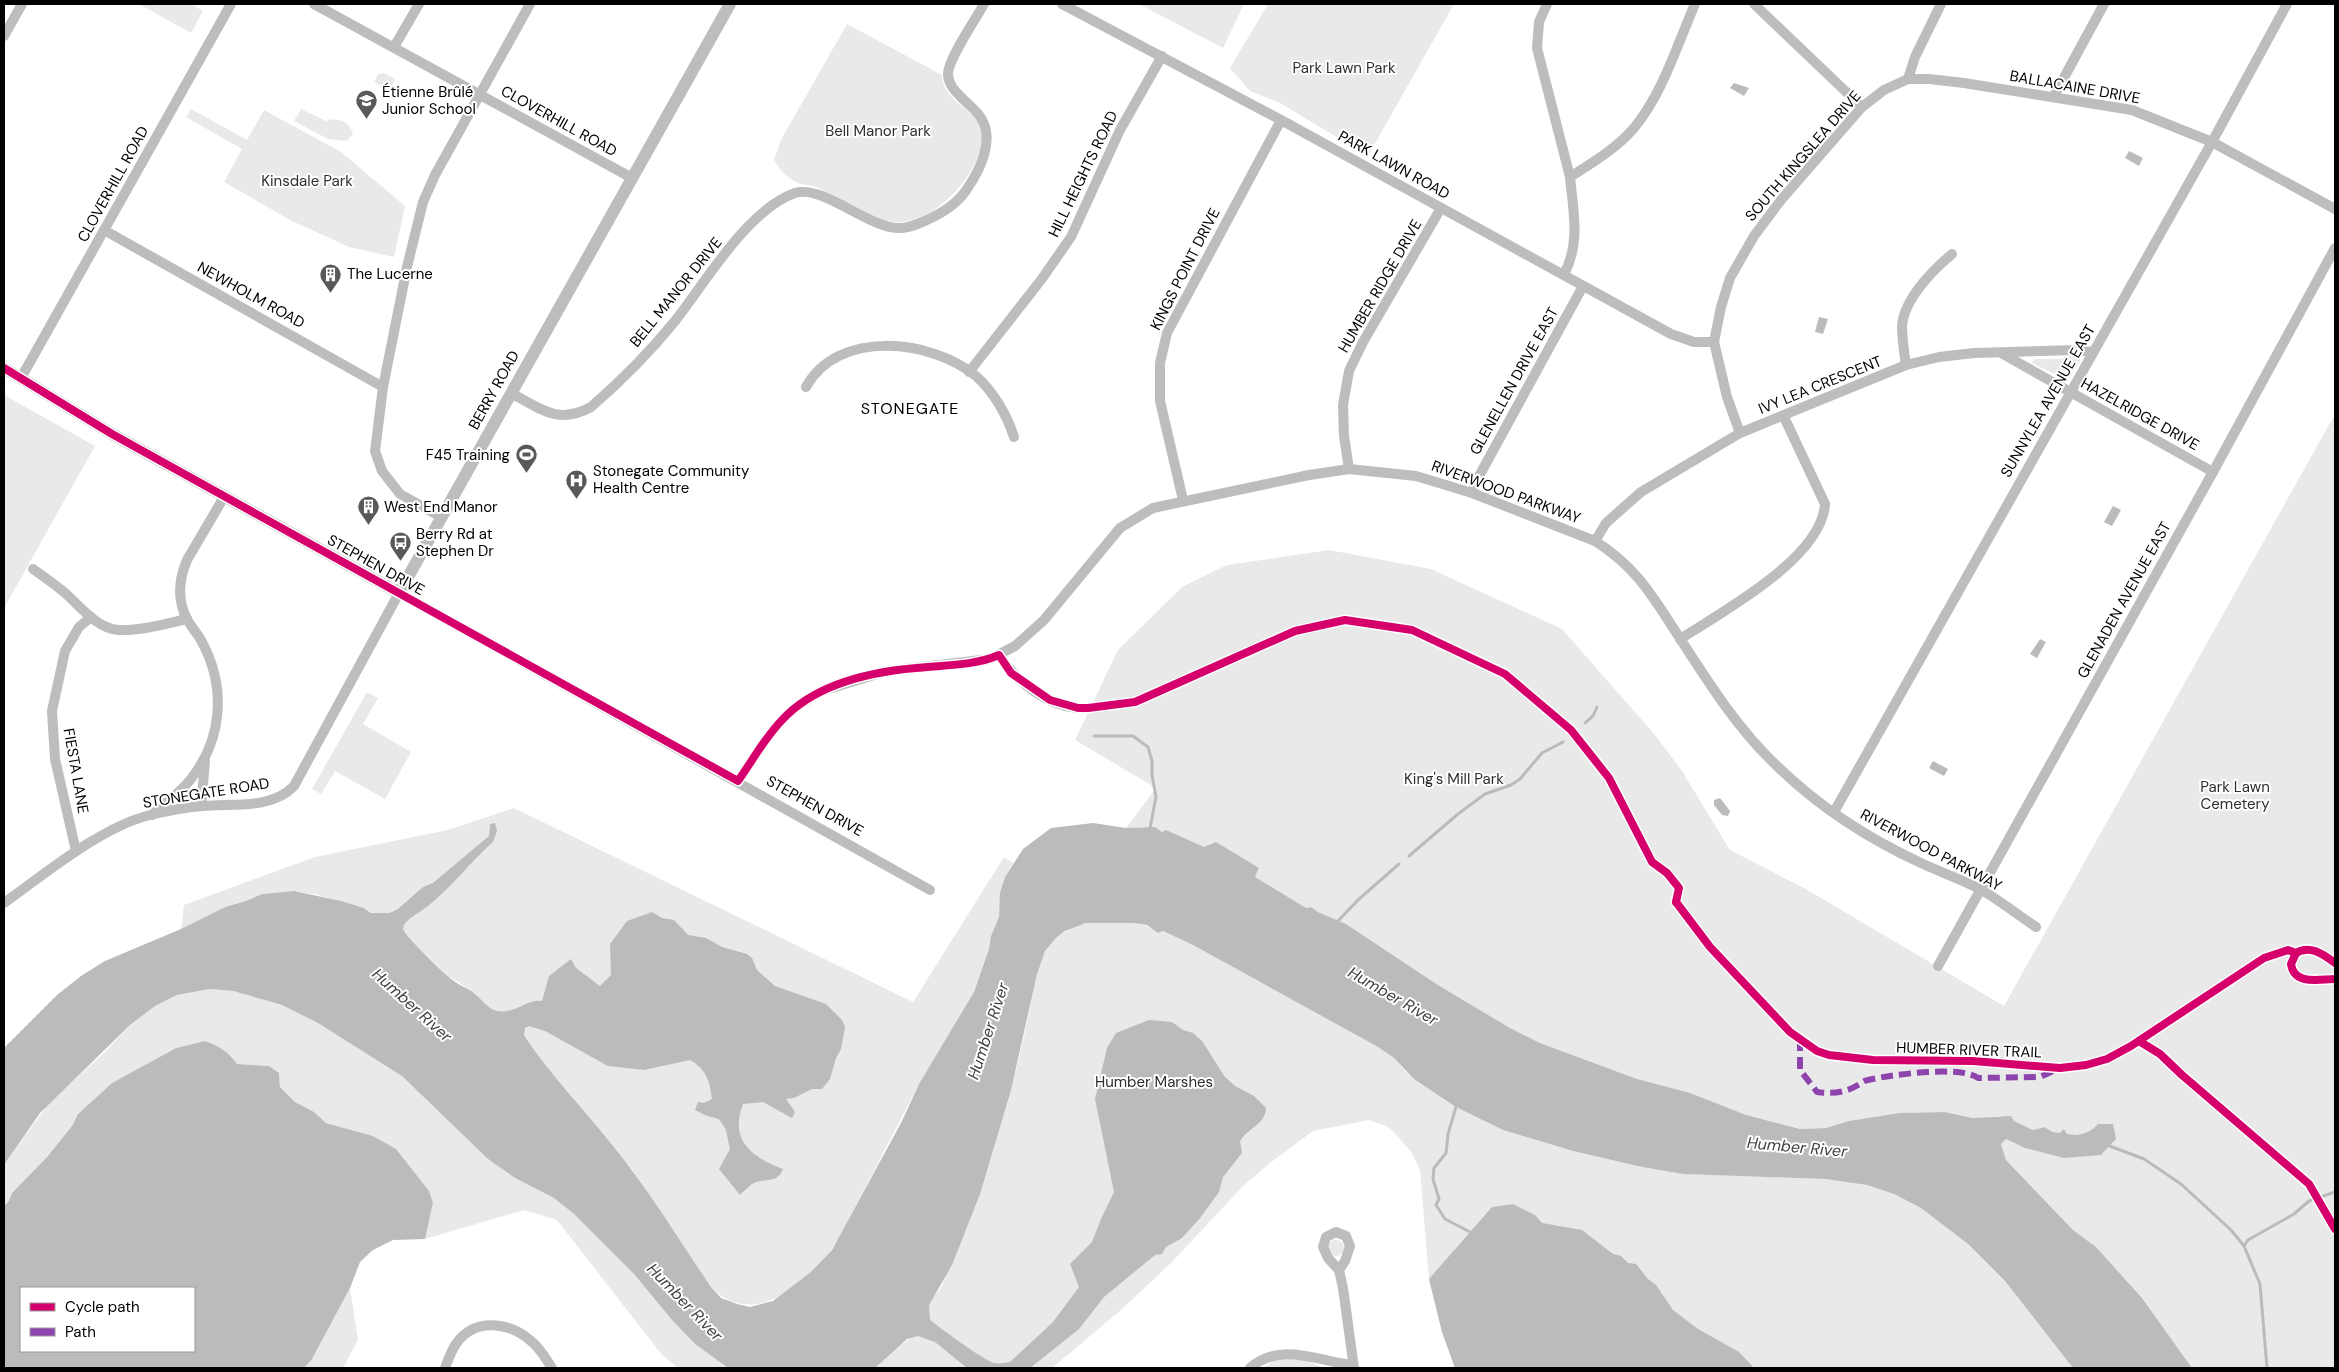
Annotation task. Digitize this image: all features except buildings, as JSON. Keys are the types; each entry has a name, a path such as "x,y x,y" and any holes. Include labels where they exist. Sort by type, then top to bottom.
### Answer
{"street":[{"path":"4,36 22,4"},
{"name":"CLOVERHILL ROAD","path":"21,378 231,4"},
{"name":"CLOVERHILL ROAD","path":"314,4 632,178"},
{"path":"394,47 419,4"},
{"path":"441,517 400,494 382,471 375,451 383,387 407,267 423,202 435,175 530,4"},
{"name":"BERRY ROAD","path":"287,793 294,786 441,517 730,4"},
{"name":"BELL MANOR DRIVE","path":"511,393 557,416 579,414 591,408 652,348 734,244 754,222 784,198 798,193 814,193 864,217 900,228 920,224 955,203 972,179 987,142 982,119 958,94 949,81 949,69 984,4"},
{"name":"PARK LAWN ROAD","path":"1062,4 1281,120 1681,338 1694,342 1714,342"},
{"path":"1547,4 1539,22 1537,48 1570,176 1575,242 1571,261 1564,274"},
{"path":"1570,176 1618,142 1646,112 1663,80 1695,4"},
{"path":"1754,4 1862,107"},
{"path":"1908,80 1915,57 1941,4"},
{"path":"2054,96 2104,4"},
{"name":"SUNNYLEA AVENUE EAST","path":"1834,812 2212,142 2287,4"},
{"name":"HILL HEIGHTS ROAD","path":"969,372 1041,280 1071,237 1120,130 1162,56"},
{"name":"BALLACAINE DRIVE","path":"1908,80 1929,79 2054,96 2132,110 2212,142 2335,209"},
{"name":"SOUTH KINGSLEA DRIVE","path":"1740,433 1727,397 1714,342 1721,306 1730,278 1754,236 1781,200 1862,107 1884,90 1908,80"},
{"name":"KINGS POINT DRIVE","path":"1183,500 1160,401 1160,363 1167,333 1281,120"},
{"name":"HUMBER RIDGE DRIVE","path":"1349,469 1344,436 1343,405 1349,371 1363,342 1441,208"},
{"name":"NEWHOLM ROAD","path":"104,230 383,387"},
{"name":"GLENADEN AVENUE EAST","path":"1938,966 2213,472 2335,248"},
{"path":"1906,365 1902,327 1905,315 1925,280 1952,254"},
{"name":"GLENELLEN DRIVE EAST","path":"1472,493 1478,478 1583,286"},
{"path":"806,387 812,377 828,362 845,353 878,346 896,345 920,349 942,357 969,372 987,387 1014,437"},
{"name":"IVY LEA CRESCENT","path":"1595,541 1610,519 1641,492 1740,433 1784,417 1906,365 1939,357 2000,352 2084,350 2092,352"},
{"name":"HAZELRIDGE DRIVE","path":"2000,352 2213,472"},
{"name":"STEPHEN DRIVE","path":"4,368 112,434 738,781 930,890"},
{"path":"1680,639 1766,584 1789,562 1819,527 1824,516 1825,504 1784,417"},
{"name":"RIVERWOOD PARKWAY","path":"738,781 770,733 784,718 796,707 822,691 887,670 969,662 999,655 1015,646 1039,626 1120,528 1153,508 1183,500 1349,469 1416,476 1472,493 1595,541 1624,561 1635,573 1731,715 1754,744 1778,768 1834,812 1884,845 1980,889 2036,927"},
{"path":"151,815 183,788 205,760 217,724 218,692 208,655 186,619 179,590 182,570 224,496"},
{"path":"33,569 63,591 91,617 116,630 145,627 186,619"},
{"name":"FIESTA LANE","path":"76,851 55,759 52,711 65,651 79,627 91,617"},
{"path":"999,655 1011,673 1042,696 1062,705 1078,708 1135,702"},
{"path":"201,806 205,760"},
{"name":"STONEGATE ROAD","path":"4,903 76,851 135,819 201,806 270,801 287,793"},
{"path":"1250,1368 1262,1361 1284,1353 1354,1367 1343,1288 1338,1270"},
{"path":"445,1368 457,1342 465,1334 485,1325 509,1327 531,1341 552,1368"}],"green space":[{"path":"139,4 191,4 203,11 191,33"},
{"path":"1139,4 1244,4 1223,48"},
{"name":"Park Lawn Park","path":"1268,4 1454,4 1368,156 1280,103 1250,91 1230,68"},
{"name":"Bell Manor Park","path":"847,24 942,75 944,85 949,94 979,123 982,132 982,143 970,172 948,199 934,210 919,218 904,222 888,221 869,215 825,191 793,180 782,171 774,159 782,138"},
{"path":"384,73 395,79 390,90 374,82 378,74"},
{"name":"Kinsdale Park","path":"191,109 247,140 264,110 341,152 405,206 394,257 349,247 292,221 224,182 242,149 186,117"},
{"path":"301,109 326,121 343,121 349,126 353,134 347,141 328,139 294,121"},
{"path":"2075,355 2080,361 2066,380 2032,363 2034,359 2060,359"},
{"path":"4,395 95,446 4,608"},
{"name":"King's Mill Park","path":"2335,414 2335,1368 2192,1368 2142,1298 2096,1247 2073,1230 2006,1160 2001,1144 2006,1139 2025,1148 2090,1133 2060,1133 2044,1127 2033,1130 1999,1116 1972,1118 1945,1112 1899,1113 1849,1121 1826,1128 1800,1129 1746,1115 1637,1079 1540,1043 1510,1028 1438,985 1346,924 1311,907 1306,908 1255,877 1259,869 1166,830 1162,832 1155,827 1126,828 1156,788 1075,740 1118,650 1182,587 1227,565 1329,550 1431,569 1562,629 1655,735 1682,771 1730,850 1804,888 2004,1006"},
{"path":"367,692 378,698 363,724 411,752 385,799 335,771 321,794 312,789"},
{"path":"191,788 193,802 177,802"},
{"path":"514,808 913,1002 1004,857 1013,863 1005,877 1001,893 999,917 991,936 989,949 974,992 919,1084 839,1238 815,1269 799,1284 782,1295 764,1303 746,1305 728,1300 711,1287 633,1171 557,1082 524,1035 499,1011 488,1007 475,993 447,975 413,943 403,929 364,908 318,895 294,891 262,894 225,907 181,929 184,905 315,857 448,830"},
{"name":"Humber Marshes","path":"1099,921 1138,924 1158,933 1163,931 1193,945 1378,1047 1394,1058 1406,1072 1456,1107 1503,1130 1573,1151 1642,1167 1683,1174 1825,1179 1867,1185 1894,1194 1921,1208 1968,1244 2005,1281 2073,1368 1455,1368 1442,1332 1429,1279 1420,1170 1411,1152 1395,1133 1386,1126 1369,1120 1313,1131 1270,1163 1243,1186 1171,1263 1122,1309 1052,1368 875,1368 895,1349 914,1336 929,1314 929,1305 933,1297 941,1288 1003,1116 1020,1054 1041,958 1050,944 1062,934 1083,924"},
{"path":"210,989 233,991 282,1005 318,1023 402,1076 488,1159 515,1178 554,1198 574,1214 634,1274 672,1320 695,1344 728,1368 678,1368 662,1355 557,1220 524,1210 425,1239 433,1203 396,1149 373,1136 326,1123 314,1112 295,1102 280,1087 279,1073 269,1066 237,1064 232,1056 205,1041 176,1048 112,1083 78,1114 72,1126 47,1157 12,1193 9,1201 4,1206 4,1165 49,1103 105,1052 130,1025 155,1006 177,995"},
{"path":"1333,1240 1339,1240 1344,1245 1342,1254 1333,1256 1328,1251 1328,1245"},
{"path":"350,1288 358,1340 343,1368 304,1368 312,1359"},
{"path":"1286,1357 1310,1361 1323,1368 1264,1368 1273,1361"}],"water":[{"path":"1734,83 1749,88 1744,96 1730,88"},
{"path":"2129,151 2143,158 2139,166 2125,158"},
{"path":"1819,317 1828,319 1823,334 1815,332"},
{"path":"2113,506 2121,510 2112,526 2104,522"},
{"path":"2040,639 2046,642 2037,658 2030,654"},
{"path":"1933,761 1948,769 1944,776 1929,768"},
{"path":"1720,798 1730,811 1728,816 1722,815 1714,805 1714,800"},
{"name":"Humber River","path":"495,823 497,831 493,842 437,899 409,919 403,929 418,947 456,983 474,993 491,1008 504,1011 516,1009 531,1002 542,1001 549,976 571,959 576,968 600,986 611,975 610,944 627,921 652,912 662,918 674,920 688,935 706,938 722,947 747,954 752,958 757,970 775,986 826,1004 842,1020 845,1027 841,1049 836,1058 830,1079 822,1089 812,1089 794,1098 786,1099 795,1112 792,1118 763,1102 743,1104 739,1117 741,1138 753,1153 783,1169 774,1179 752,1184 740,1195 719,1169 730,1149 726,1130 719,1119 695,1110 698,1102 704,1103 712,1099 706,1076 700,1067 690,1060 644,1070 608,1066 545,1031 529,1026 525,1028 524,1035 534,1050 626,1163 711,1287 721,1298 737,1304 750,1307 773,1301 811,1272 832,1250 902,1121 919,1084 974,992 989,949 991,936 999,917 1000,893 1005,877 1023,849 1051,828 1093,823 1126,828 1155,827 1162,832 1166,830 1204,847 1216,842 1259,868 1255,877 1306,908 1311,907 1346,924 1438,985 1510,1028 1540,1043 1637,1079 1690,1093 1746,1115 1800,1129 1826,1128 1849,1121 1899,1113 1945,1112 1972,1118 2011,1116 2014,1121 2033,1130 2044,1127 2053,1132 2060,1133 2064,1129 2067,1134 2072,1135 2088,1132 2098,1124 2113,1124 2116,1139 2101,1155 2064,1158 2025,1148 2006,1139 2001,1144 2006,1160 2073,1230 2096,1247 2142,1298 2192,1368 2073,1368 2005,1281 1968,1244 1921,1208 1894,1194 1867,1185 1825,1179 1683,1174 1642,1167 1573,1151 1503,1130 1456,1107 1414,1079 1394,1058 1378,1047 1193,945 1163,931 1158,933 1147,925 1134,923 1086,923 1065,931 1045,951 1037,974 1011,1090 980,1194 952,1265 929,1305 930,1320 989,1361 994,1363 1010,1362 1053,1322 1079,1287 1070,1264 1092,1242 1114,1192 1095,1099 1107,1048 1116,1033 1149,1020 1172,1022 1183,1030 1193,1033 1202,1041 1225,1077 1235,1086 1254,1096 1266,1108 1265,1113 1260,1122 1240,1141 1242,1153 1223,1177 1219,1192 1182,1238 1166,1247 1162,1254 1155,1255 1104,1297 1079,1329 1030,1368 967,1368 935,1342 918,1336 907,1339 875,1368 728,1368 695,1344 672,1320 634,1274 574,1214 554,1198 515,1178 488,1159 402,1076 318,1023 282,1005 233,991 210,989 177,995 155,1006 130,1025 40,1113 4,1165 4,1048 57,995 81,976 105,961 181,929 225,907 262,894 294,891 341,901 364,908 371,913 390,913 398,909 423,887 433,883 489,836 490,824"},
{"path":"205,1041 223,1050 237,1064 269,1066 279,1073 280,1087 295,1102 314,1112 326,1123 373,1136 396,1149 429,1191 433,1203 425,1239 393,1240 373,1250 360,1262 350,1288 312,1359 304,1368 4,1368 4,1206 9,1201 12,1193 47,1157 72,1126 78,1114 112,1083 176,1048"},
{"path":"1513,1204 1535,1215 1542,1223 1582,1230 1613,1254 1621,1256 1628,1263 1636,1264 1648,1279 1656,1285 1673,1310 1698,1329 1739,1352 1754,1368 1455,1368 1442,1332 1429,1279 1492,1207"}],"waterway":[{"path":"1585,723 1593,716 1597,707"},
{"path":"1094,736 1133,736 1148,747 1152,761 1152,775 1156,797 1150,828"},
{"path":"1409,856 1458,814 1485,794 1511,785 1520,779 1542,753 1563,742"},
{"path":"1336,923 1358,900 1399,864"},
{"path":"1456,1107 1448,1134 1446,1153 1434,1168 1433,1179 1439,1199 1436,1205 1445,1219 1470,1232"},
{"path":"2107,1145 2144,1159 2181,1184 2231,1230 2244,1246 2260,1284 2267,1368"},
{"path":"2244,1246 2248,1240 2294,1214 2309,1201 2335,1192"}],"marked path":[{"path":"1800,1039 1800,1070 1817,1092 1833,1093 1853,1088 1866,1080 1924,1072 1957,1072 1970,1074 1978,1078 2040,1077 2058,1069"}],"cycle path":[{"path":"4,368 112,434 738,781 770,733 796,707 827,689 862,677 898,670 969,663 999,655 1011,673 1050,700 1078,708 1088,708 1135,702 1295,631 1345,620 1412,630 1505,674 1571,730 1609,778 1652,862 1667,873 1679,888 1676,902"},
{"name":"HUMBER RIVER TRAIL","path":"1676,902 1710,947 1790,1032 1817,1051 1829,1055 1873,1060 1973,1061 2060,1068 2086,1065 2107,1059 2131,1046 2264,958 2288,950 2296,953"},
{"path":"2335,963 2317,952 2306,950 2296,953 2291,964 2293,971 2302,978 2308,980 2335,979"},
{"path":"2139,1041 2160,1054 2309,1184 2335,1229"}],"place":[{"name":"Étienne Brûlé Junior School","path":"366,120"},
{"name":"The Lucerne","path":"331,293"},
{"name":"F45 Training","path":"526,474"},
{"name":"Stonegate Community Health Centre","path":"577,499"},
{"name":"West End Manor","path":"368,526"},
{"name":"Berry Rd at Stephen Dr","path":"400,562"}],"district":[{"name":"STONEGATE","path":"910,408"}],"park label":[{"name":"Park Lawn Cemetery","path":"2235,796"}]}
